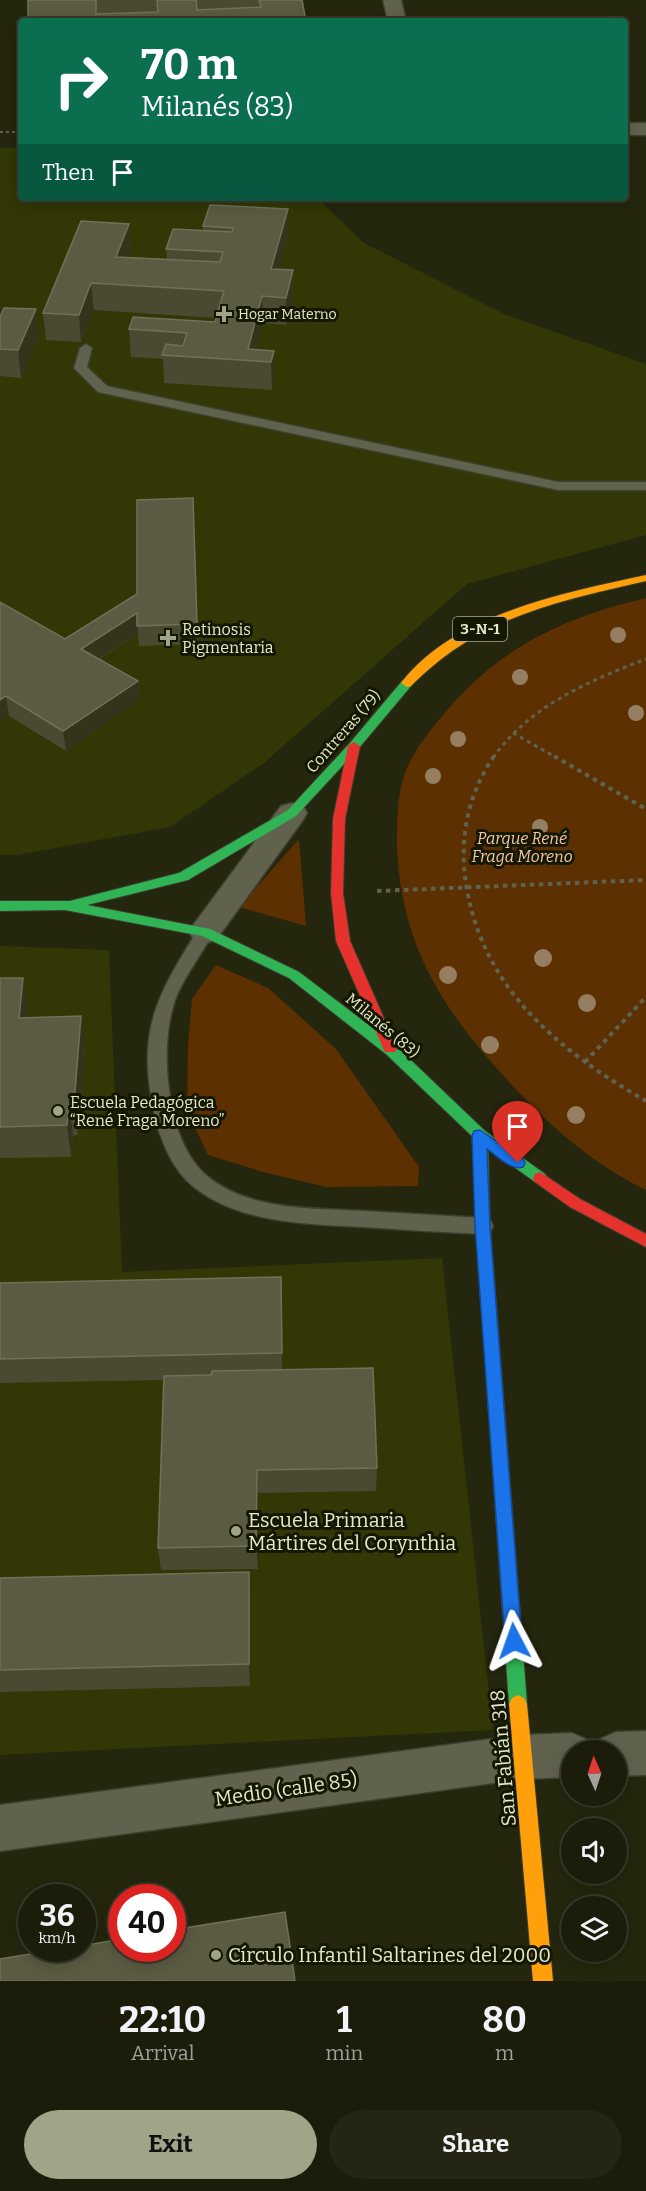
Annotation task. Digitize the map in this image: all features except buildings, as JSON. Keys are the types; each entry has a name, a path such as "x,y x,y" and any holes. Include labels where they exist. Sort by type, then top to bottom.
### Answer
{"main road":[{"name":"Contreras (79)","path":"65,905 183,877 292,813 354,746 411,678 453,643 500,620 545,602 646,578"},
{"path":"354,746 339,819 337,893 343,941 391,1050"},
{"name":"3-N-1","path":"0,906 65,905"},
{"name":"Milanés (83)","path":"65,905 205,932 294,975 391,1050 480,1136 575,1203 646,1241"},
{"name":"San Fabián 318","path":"480,1136 483,1226 522,1757 543,1981"}],"street":[{"path":"392,0 397,18"},
{"path":"628,129 646,129"},
{"path":"205,932 292,813"},
{"path":"627,1754 646,1753"},
{"name":"Medio (calle 85)","path":"0,1828 522,1757 561,1755"}],"lane":[{"path":"86,348 80,368 103,389 558,486 646,486"},
{"path":"205,932 173,984 164,1009 159,1034 159,1081 164,1113 178,1153 201,1182 241,1203 286,1215 483,1226"}],"path":[{"path":"0,132 18,132"},
{"path":"646,659 578,686 554,699 513,733 481,776 468,806 462,843 465,888 478,934 502,978 544,1030 585,1062 646,1101"},
{"path":"513,733 646,809"},
{"path":"337,893 646,880"},
{"path":"585,1062 646,997"}],"shaded area":[{"path":"0,148 18,148 18,201 320,201 364,243 504,314 646,364 646,535 467,584 264,763 170,827 17,855 0,855"},
{"name":"Escuela Primaria Mártires del Corynthia","path":"0,946 109,950 122,1272 442,1258 493,1730 0,1755"}],"green space":[{"name":"Parque René Fraga Moreno","path":"646,598 646,1190 605,1167 551,1124 502,1074 459,1022 427,969 415,941 400,879 397,818 402,781 408,765 426,736 463,692 509,654 559,626 587,615"},
{"path":"299,839 306,926 239,907"},
{"path":"216,965 268,988 336,1049 419,1167 418,1186 326,1187 263,1172 208,1155 187,1111 188,1046 192,999"}],"traffic: fast":[{"path":"75,903 183,877 292,813 354,746 407,683"},
{"path":"0,906 65,905 205,932 294,975 391,1050 480,1135 540,1178"},
{"path":"480,1135 483,1226 518,1704"}],"traffic: slow":[{"path":"407,683 430,660 457,641 486,625 550,602 646,578"},
{"path":"518,1704 543,1981"}],"traffic: jam":[{"path":"354,746 339,819 337,893 343,941 390,1048"},
{"path":"540,1178 575,1203 646,1241"}],"place":[{"name":"Hogar Materno","path":"224,314"},
{"name":"Retinosis Pigmentaria","path":"168,638"},
{"name":"Escuela Pedagógica “René Fraga Moreno”","path":"58,1111"},
{"name":"Escuela Primaria Mártires del Corynthia","path":"236,1531"},
{"name":"Círculo Infantil Saltarines del 2000","path":"216,1955"}],"route":[{"path":"514,1641 483,1226 480,1136 518,1163"}]}
